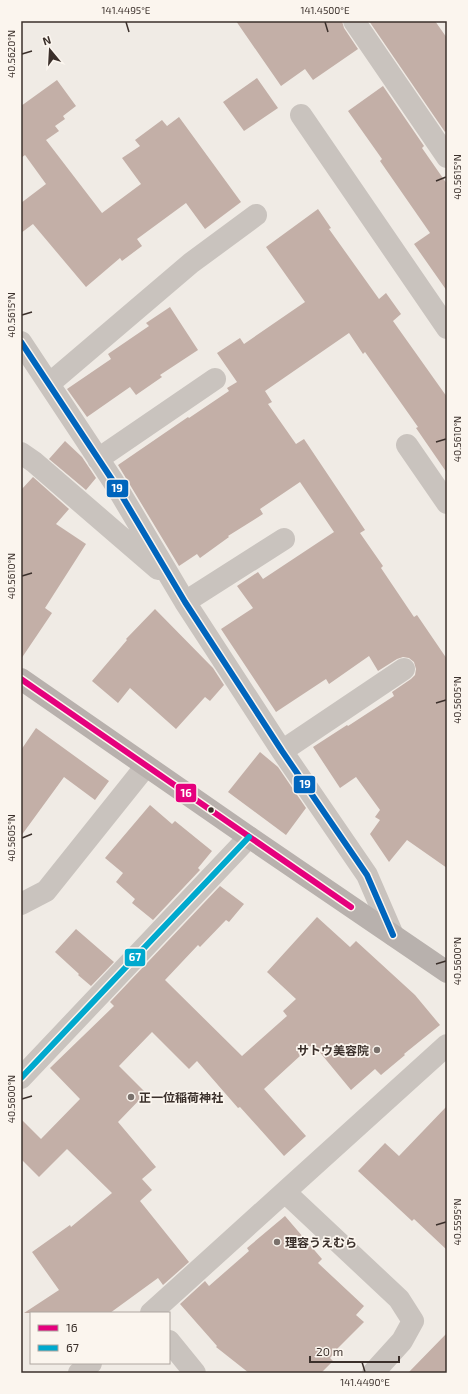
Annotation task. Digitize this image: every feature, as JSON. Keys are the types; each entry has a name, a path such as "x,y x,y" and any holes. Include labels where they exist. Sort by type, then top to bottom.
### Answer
{"main road":[{"path":"21,679 447,972"}],"street":[{"path":"354,21 447,158"},
{"path":"302,115 447,328"},
{"path":"49,384 191,263 256,215"},
{"path":"21,342 113,482 172,582 282,751 367,875 393,935"},
{"path":"98,459 215,379"},
{"path":"407,445 447,503"},
{"path":"21,453 34,462 172,582"},
{"path":"185,602 284,539"},
{"path":"282,751 404,670"},
{"path":"21,904 46,891 146,766"},
{"path":"21,1078 249,837"},
{"path":"152,1312 447,1045"},
{"path":"285,1192 399,1299 413,1321 402,1341 373,1373"},
{"path":"170,1342 195,1373"},
{"path":"80,1373 91,1364"}],"building":[{"path":"236,21 342,21 344,28 358,49 313,80 305,69 281,86"},
{"path":"369,21 435,21 447,38 447,130 445,132"},
{"path":"257,78 278,108 244,131 223,102"},
{"path":"57,80 76,106 63,116 65,119 55,126 59,131 46,140 102,213 141,184 122,158 140,146 135,140 162,120 167,126 179,117 241,202 205,229 186,203 137,239 142,246 122,261 120,258 86,287 33,224 21,233 21,203 46,184 25,155 21,158 21,106"},
{"path":"383,86 424,146 422,148 447,184 447,291 414,244 430,233 380,161 382,159 348,111"},
{"path":"318,209 331,228 329,229 379,299 386,293 401,314 393,321 447,397 447,473 416,428 418,427 365,352 363,354 349,333 265,391 272,402 268,404 296,444 304,439 365,530 360,533 383,566 381,568 414,617 417,615 447,659 447,868 407,840 389,862 370,834 380,820 375,817 380,810 356,777 340,788 313,747 394,696 392,692 415,675 416,669 414,662 409,658 403,657 378,671 369,656 329,684 326,679 276,712 221,629 253,608 237,586 258,572 263,579 334,532 300,482 260,509 263,514 228,536 229,537 200,558 197,554 179,566 118,465 229,391 227,388 237,382 217,353 240,338 244,344 305,302 266,247"},
{"path":"170,307 198,350 160,375 162,377 136,395 130,387 87,417 67,389 111,359 108,354 149,326 146,323"},
{"path":"65,441 82,457 96,478 86,490 49,459"},
{"path":"33,477 69,509 56,524 86,544 45,608 52,613 21,659 21,490"},
{"path":"155,609 213,668 224,685 210,701 205,697 176,729 130,688 118,703 92,681 127,640 126,639"},
{"path":"36,728 109,781 95,800 64,777 21,836 21,750"},
{"path":"260,752 278,767 306,808 286,835 228,792"},
{"path":"150,805 172,824 175,821 212,851 198,868 200,870 153,920 132,903 135,899 116,882 123,873 105,858"},
{"path":"220,886 244,904 229,922 226,920 200,947 198,945 165,980 242,1056 287,1016 283,1011 296,999 267,972 317,917 350,947 356,941 415,995 440,1025 381,1075 375,1069 351,1090 313,1044 264,1089 306,1136 284,1156 240,1107 238,1108 197,1061 189,1069 152,1032 119,1066 146,1093 118,1122 156,1167 142,1179 152,1190 140,1201 189,1262 163,1285 158,1278 111,1312 24,1313 59,1290 32,1252 70,1225 71,1227 112,1193 67,1149 39,1177 21,1159 21,1119 41,1139 80,1099 50,1068 114,1006 110,1002"},
{"path":"76,929 114,962 91,986 55,952"},
{"path":"447,1106 447,1250 414,1219 412,1221 358,1171 385,1143 399,1156"},
{"path":"285,1216 322,1259 318,1263 364,1306 356,1315 364,1322 338,1348 330,1358 333,1361 321,1373 249,1373 216,1347 217,1346 180,1304 205,1281 209,1286 249,1251 247,1248"},
{"path":"447,1333 447,1373 408,1373"}],"transit line":[{"name":"19","path":"21,342 113,481 185,602 282,751 367,875 393,935"},
{"name":"16","path":"21,679 351,907"},
{"name":"67","path":"21,1078 249,837"}],"place":[{"name":"サトウ美容院","path":"377,1050"},
{"name":"正一位稲荷神社","path":"131,1097"},
{"name":"理容うえむら","path":"277,1242"}]}
